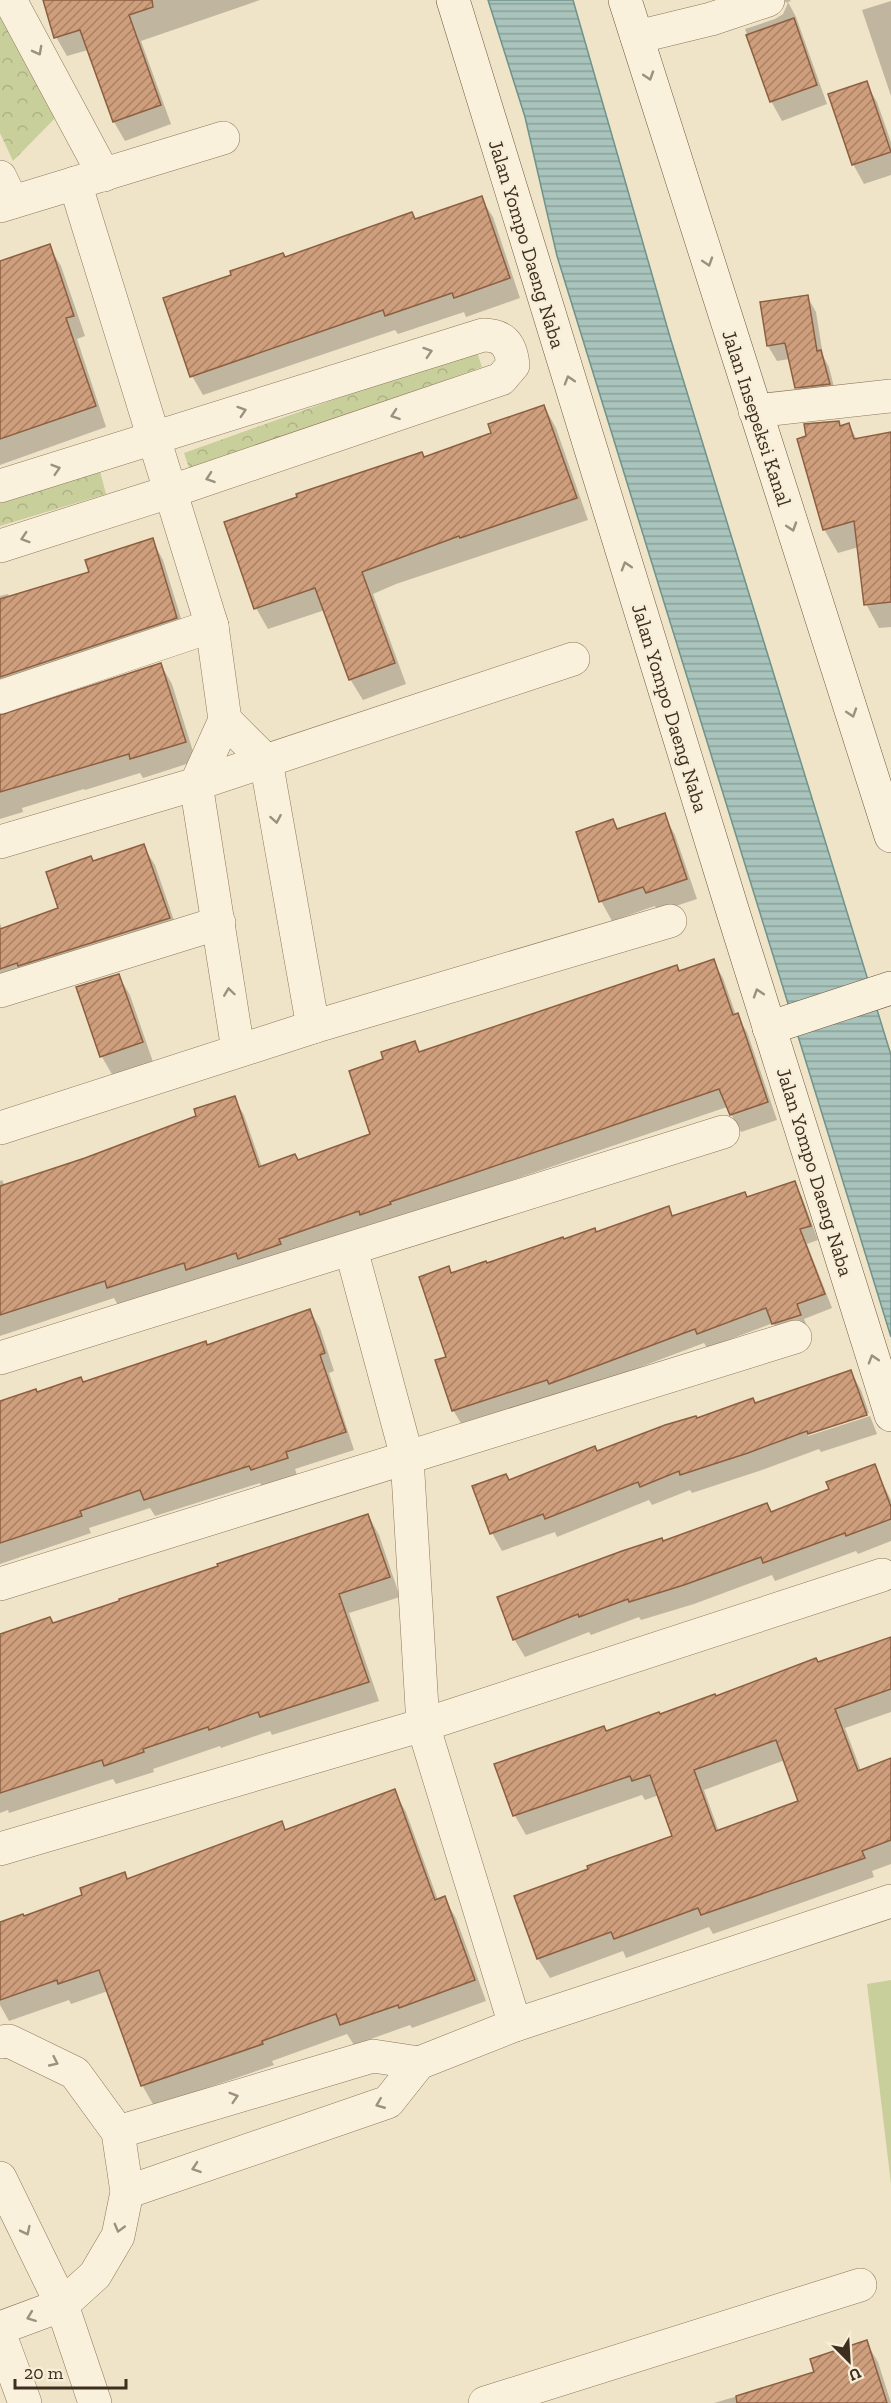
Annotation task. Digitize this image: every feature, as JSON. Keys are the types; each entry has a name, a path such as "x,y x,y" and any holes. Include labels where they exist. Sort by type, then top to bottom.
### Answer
{"street":[{"path":"10,0 89,179 154,439 212,626 225,720 196,784 238,1050"},
{"name":"Jalan Yompo Daeng Naba","path":"453,0 769,1028 891,1415"},
{"name":"Jalan Insepeksi Kanal","path":"625,0 891,836"},
{"path":"637,38 711,19 768,0"},
{"path":"4,195 89,179 223,138"},
{"path":"0,486 483,335 496,335 507,344 512,354 513,365 501,380 169,492 0,546"},
{"path":"755,411 891,396"},
{"path":"0,697 212,626"},
{"path":"0,842 196,784 573,659"},
{"path":"225,720 266,761 313,1027"},
{"path":"0,1128 238,1050 670,921"},
{"path":"0,991 219,923"},
{"path":"769,1028 891,988"},
{"path":"0,1358 723,1132"},
{"path":"351,1249 407,1457 423,1725 515,2025"},
{"path":"0,1584 795,1337"},
{"path":"0,1849 423,1725 882,1575"},
{"path":"127,2192 388,2102 419,2063 515,2025 891,1901"},
{"path":"0,2042 9,2041 75,2073 118,2132 127,2192 118,2236 95,2275 62,2305 0,2328"},
{"path":"118,2132 373,2056 419,2063"},
{"path":"0,2178 62,2305 95,2403"},
{"path":"495,2401 860,2285"},
{"path":"0,2335 25,2403"}],"green space":[{"path":"0,0 69,104 13,161 0,133"},
{"path":"476,349 482,367 190,471 184,453"},
{"path":"100,471 106,494 0,526 0,501"},
{"path":"891,1980 891,2184 867,1984"}],"water":[{"path":"488,0 573,0 670,337 891,1055 891,1337 557,256 525,117"}],"building":[{"path":"43,0 152,0 153,7 129,15 161,105 113,122 80,30 54,38"},
{"path":"794,18 817,85 770,102 746,35"},
{"path":"867,81 891,152 852,165 828,94"},
{"path":"482,196 510,278 454,298 452,293 385,316 383,310 190,377 163,298 231,275 230,271 283,253 285,257 412,212 415,219"},
{"path":"50,244 74,316 66,318 96,406 0,439 0,261"},
{"path":"808,295 817,351 821,350 830,384 795,388 785,343 767,346 760,302"},
{"path":"544,405 577,498 460,538 459,536 362,572 395,663 349,680 315,588 254,609 224,522 297,497 296,494 422,452 424,457 491,433 488,424"},
{"path":"839,421 840,426 849,423 854,439 891,432 891,602 864,605 854,521 823,530 797,439 806,436 804,424"},
{"path":"153,538 177,618 0,677 0,599 89,572 85,560"},
{"path":"161,663 186,742 130,759 129,754 0,792 0,715"},
{"path":"665,813 687,879 646,893 643,887 599,902 576,832 613,819 617,829"},
{"path":"144,844 170,918 18,966 17,963 0,969 0,929 58,908 46,872 91,856 93,861"},
{"path":"714,959 733,1015 738,1013 768,1102 730,1115 719,1089 390,1202 391,1204 360,1215 359,1211 279,1239 281,1244 238,1259 236,1253 186,1270 184,1263 107,1288 105,1281 0,1315 0,1186 85,1158 196,1116 194,1109 235,1096 259,1167 295,1154 298,1160 370,1134 349,1071 383,1059 381,1052 415,1041 419,1052 677,965 679,971"},
{"path":"119,974 143,1042 100,1057 76,987"},
{"path":"795,1181 811,1226 800,1229 825,1294 797,1304 801,1315 772,1324 766,1308 697,1334 695,1329 549,1384 547,1380 452,1411 435,1360 446,1357 419,1277 449,1266 451,1273 486,1261 487,1263 563,1237 564,1239 595,1228 596,1232 669,1206 672,1216 745,1192 747,1197"},
{"path":"310,1309 325,1353 320,1355 346,1432 286,1452 288,1458 251,1470 249,1466 144,1500 140,1490 80,1511 82,1516 0,1543 0,1401 36,1389 37,1392 81,1377 83,1382 206,1341 207,1345"},
{"path":"851,1370 867,1415 808,1434 807,1431 680,1475 679,1471 640,1487 638,1482 545,1519 543,1514 490,1534 472,1486 506,1474 509,1480 595,1446 597,1451 665,1425 696,1416 697,1418 753,1398 755,1403"},
{"path":"875,1464 891,1507 891,1519 763,1563 761,1557 684,1585 629,1602 628,1599 579,1617 578,1614 513,1640 497,1597 622,1551 662,1538 663,1541 767,1503 771,1512 829,1489 826,1482"},
{"path":"368,1514 390,1577 339,1594 369,1682 260,1717 258,1712 209,1730 208,1727 143,1749 144,1752 104,1766 102,1760 0,1793 0,1634 50,1617 53,1623 218,1566 217,1564"},
{"path":"891,1637 891,1689 835,1709 858,1771 891,1758 891,1840 862,1851 865,1858 701,1915 698,1908 614,1939 611,1932 537,1959 514,1896 588,1869 587,1866 672,1836 650,1775 632,1781 630,1776 513,1816 494,1764 604,1726 606,1731 715,1694 716,1696 816,1658 818,1662","holes":["776,1740 798,1801 716,1831 694,1770"]},
{"path":"395,1789 435,1900 445,1896 475,1980 399,2008 398,2005 340,2025 336,2014 262,2041 263,2044 141,2086 99,1970 58,1984 57,1980 0,2000 0,1922 23,1914 24,1916 82,1895 80,1888 125,1872 127,1879 282,1821 285,1830"},
{"path":"867,2340 887,2403 737,2403 736,2396 814,2372 810,2359"}]}
